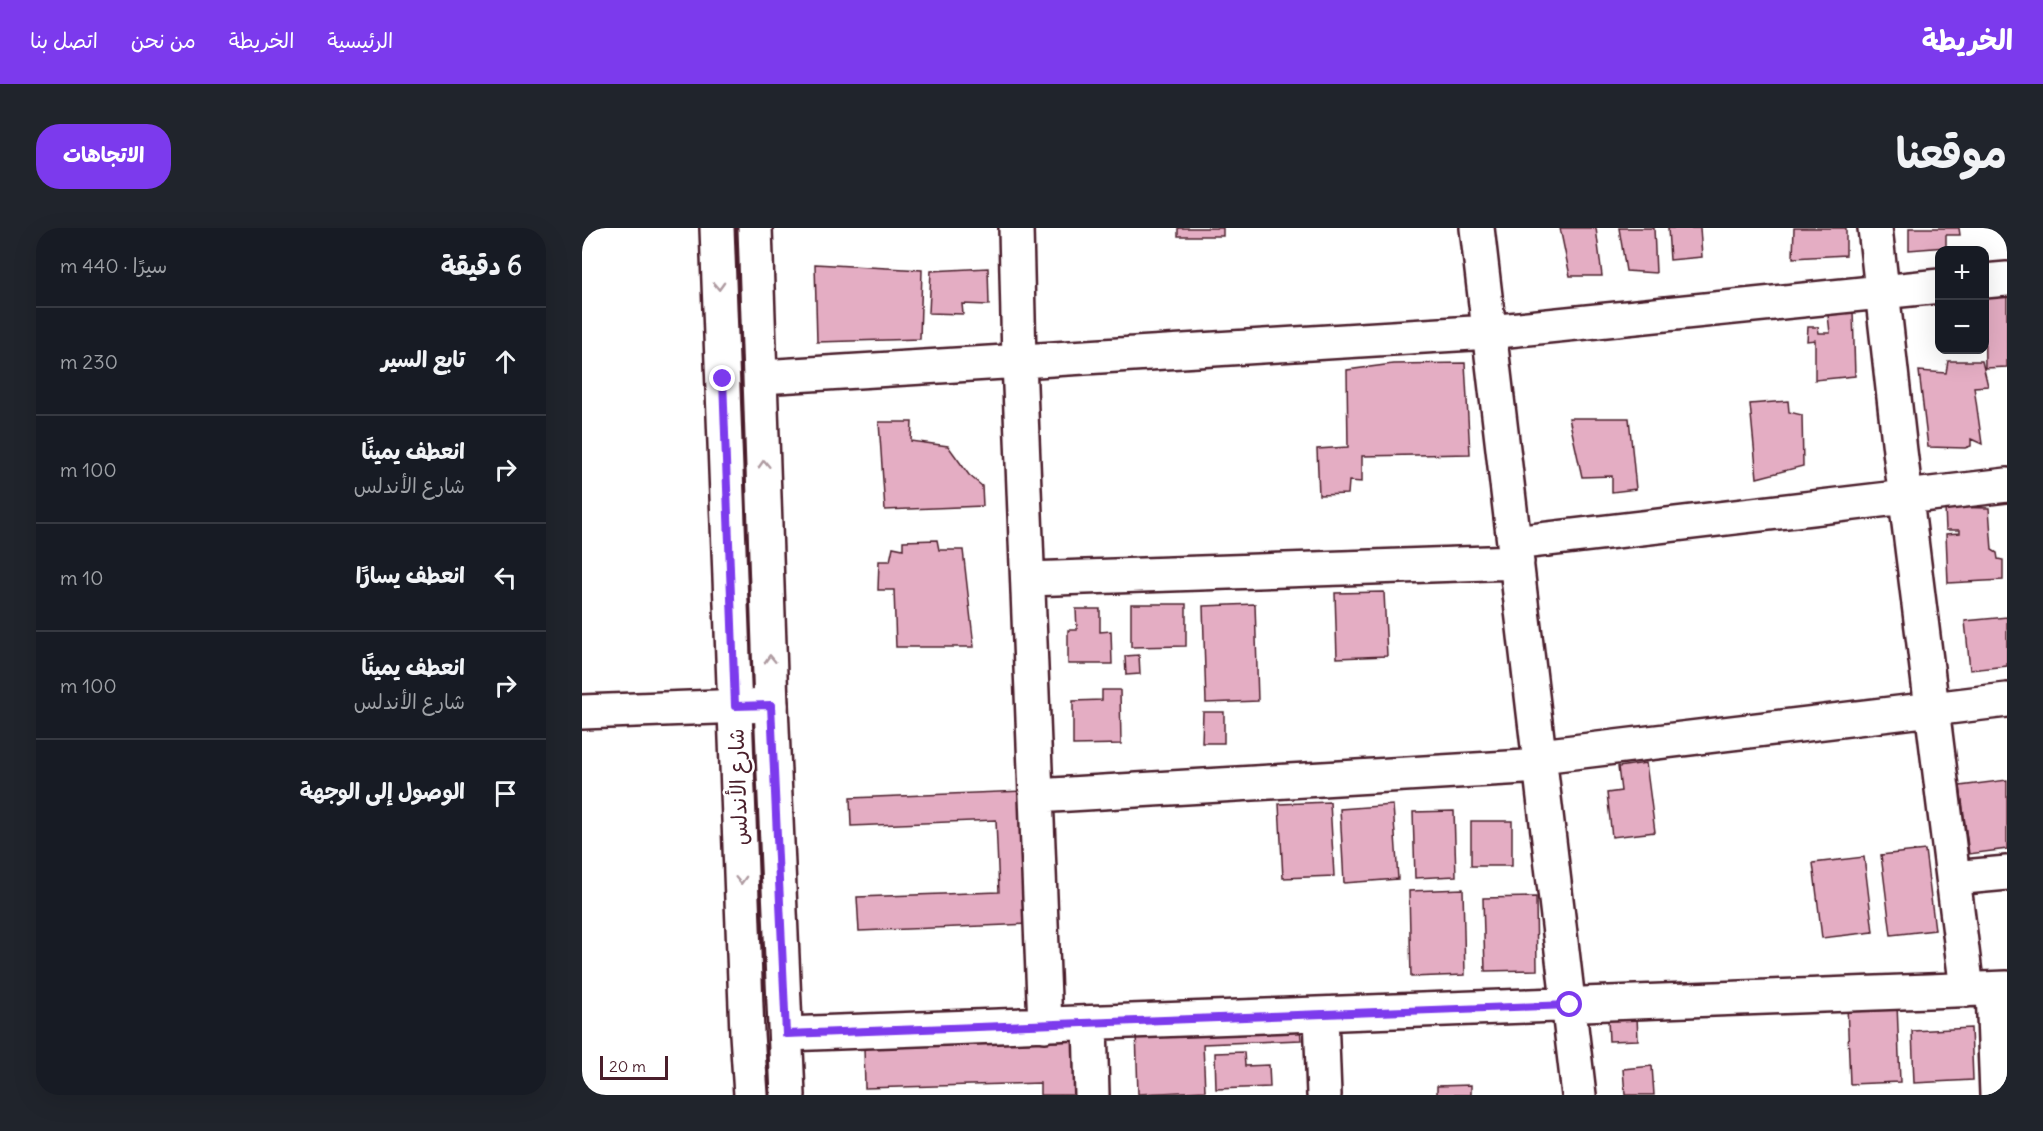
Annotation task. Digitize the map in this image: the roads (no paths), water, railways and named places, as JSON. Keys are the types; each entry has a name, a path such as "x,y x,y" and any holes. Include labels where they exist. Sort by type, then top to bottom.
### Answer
{"street":[{"name":"شارع الأندلس","path":"717,228 751,1095"},
{"name":"شارع الأندلس","path":"755,228 771,705 788,1095"},
{"path":"1016,228 1045,1025"},
{"path":"1477,228 1579,1095"},
{"path":"1875,228 1953,878 1989,989 1997,1095"},
{"path":"1989,281 2007,279"},
{"path":"761,377 1489,332 1935,286"},
{"path":"1028,579 1516,553 1906,496 2007,485"},
{"path":"1036,796 1540,761 2007,700"},
{"path":"582,712 771,705"},
{"path":"1953,878 2007,873"},
{"path":"786,1034 1989,989"},
{"path":"1321,1015 1324,1095"},
{"path":"1090,1023 1092,1095"}]}
